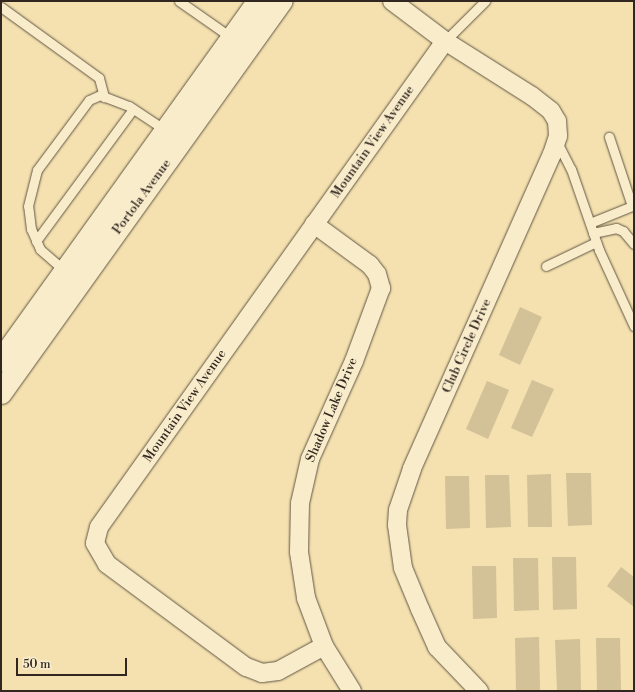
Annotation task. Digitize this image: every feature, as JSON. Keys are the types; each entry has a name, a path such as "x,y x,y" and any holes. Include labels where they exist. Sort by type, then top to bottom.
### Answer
{"street":[{"name":"Portola Avenue","path":"1,361 165,130 259,1"},
{"name":"Portola Avenue","path":"1,393 282,1"},
{"name":"Club Circle Drive","path":"392,1 445,41 532,96 551,111 557,121 556,141 412,469 398,510 397,525 403,568 423,616 437,647 479,691"},
{"name":"Mountain View Avenue","path":"324,646 278,671 262,673 246,667 107,564 95,544 99,527 445,41"},
{"name":"Shadow Lake Drive","path":"314,224 370,265 377,274 381,288 354,361 310,459 300,503 299,552 306,598 324,646 352,691"}],"lane":[{"path":"179,1 232,38"},
{"path":"445,41 485,1"},
{"path":"1,7 99,78 104,97"},
{"path":"65,271 40,249 31,229 28,206 37,170 89,100 100,95 132,109 165,130"},
{"path":"36,241 132,109"},
{"path":"590,223 632,206 609,138"},
{"path":"556,141 572,169 596,242 634,326"},
{"path":"593,233 616,228 623,231 634,244"},
{"path":"546,266 596,242"}],"shaded area":[{"path":"520,307 542,317 520,365 499,355"},
{"path":"532,380 554,389 532,437 511,428"},
{"path":"487,381 509,390 488,439 466,429"},
{"path":"566,473 591,473 592,525 568,526"},
{"path":"551,474 552,527 528,527 527,475"},
{"path":"485,475 509,475 511,527 486,528"},
{"path":"445,476 469,476 470,528 446,529"},
{"path":"552,557 576,557 577,609 553,610"},
{"path":"513,558 538,558 539,610 514,611"},
{"path":"472,566 496,566 497,618 473,619"},
{"path":"621,567 634,577 634,607 607,586"},
{"path":"539,637 540,690 516,690 515,638"},
{"path":"596,638 620,638 621,690 597,691"},
{"path":"580,639 581,691 557,691 555,640"}]}
